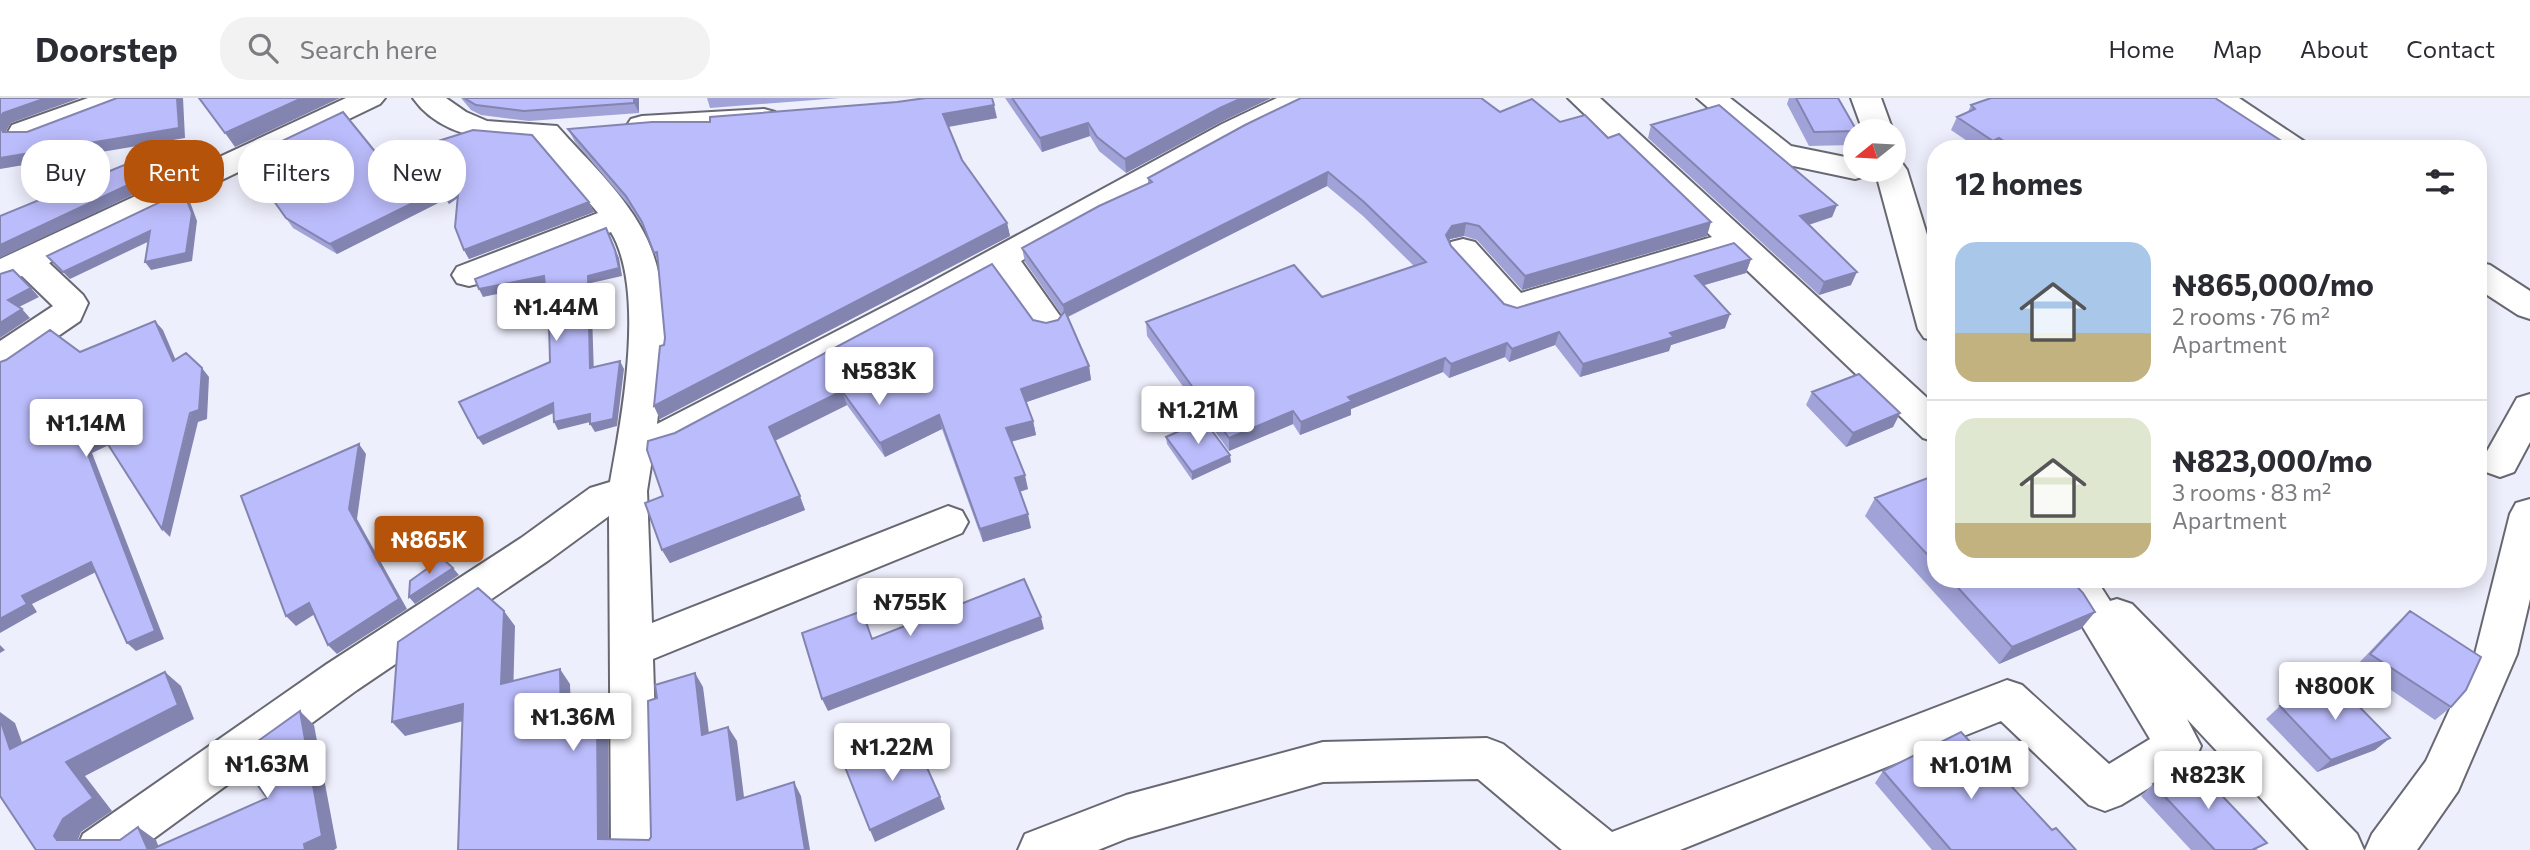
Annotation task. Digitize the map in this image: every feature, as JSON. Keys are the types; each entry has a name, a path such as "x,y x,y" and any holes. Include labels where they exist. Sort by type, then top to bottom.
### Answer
{"street":[{"path":"23,132 116,98"},
{"path":"14,267 370,98"},
{"path":"428,98 466,126 501,134 798,115"},
{"path":"637,443 668,435 1001,258 1233,130 1301,98"},
{"path":"1583,98 1927,420"},
{"path":"1712,98 1781,154 1843,166"},
{"path":"1866,98 1874,119"},
{"path":"2219,98 2281,140"},
{"path":"546,133 632,239 643,281 646,363 637,443 628,491 635,850"},
{"path":"1895,183 1927,210"},
{"path":"1895,183 1927,297"},
{"path":"469,275 617,218"},
{"path":"1463,250 1514,307 1738,242"},
{"path":"1001,258 1048,323"},
{"path":"0,358 68,313 71,303 40,276 14,267"},
{"path":"2487,278 2530,307"},
{"path":"2503,463 2530,408"},
{"path":"100,850 342,677 535,549 604,499 628,491"},
{"path":"2389,850 2442,776 2496,654 2530,514"},
{"path":"632,649 948,522"},
{"path":"1623,850 2007,699 2105,790 2179,746 2080,588"},
{"path":"2091,588 2340,850"},
{"path":"1042,850 1126,817 1323,762 1487,758 1597,850"}],"building":[{"path":"0,98 46,98 3,113 0,118"},
{"path":"117,98 177,98 179,128 107,140 21,140 21,154 0,158 0,126 3,132 27,132"},
{"path":"199,98 302,98 225,133"},
{"path":"464,98 634,98 634,103 524,111 476,105"},
{"path":"926,98 992,98 994,105 943,114 962,160 1007,223 654,406 660,346 664,345 665,338 657,252 654,253 642,222 626,196 568,129 652,122 710,122 710,117"},
{"path":"1012,98 1242,98 1125,159 1097,137 1088,123 1040,138"},
{"path":"1301,98 1481,98 1500,112 1532,99 1560,122 1585,115 1608,138 1619,134 1711,222 1525,276 1479,226 1466,223 1452,226 1446,235 1451,246 1504,304 1517,308 1734,243 1751,259 1695,276 1730,314 1670,333 1674,337 1583,364 1559,332 1512,349 1507,343 1451,364 1445,358 1348,397 1352,401 1301,422 1293,411 1229,438 1146,322 1294,265 1322,297 1426,262 1364,202 1328,172 1063,305 1022,248 1099,206 1152,182 1148,178"},
{"path":"1796,98 1838,98 1850,119 1843,119 1843,131 1814,132"},
{"path":"1991,98 2215,98 2280,140 1992,140 1957,117 1975,109 1971,105"},
{"path":"1719,105 1837,205 1800,216 1857,272 1824,282 1651,125"},
{"path":"343,112 368,143 368,203 413,203 330,244 286,218 275,203 354,203 354,140 284,140"},
{"path":"473,130 532,135 589,202 464,250 455,227 457,203 466,203 466,140 441,140"},
{"path":"124,165 124,187 110,193 110,171"},
{"path":"32,203 89,203 0,245 0,216"},
{"path":"158,203 188,203 192,213 186,253 145,262 150,231 63,272 47,256"},
{"path":"606,228 619,268 588,276 590,368 620,361 613,419 590,424 590,414 554,422 553,403 478,438 459,402 550,362 548,285 545,286 544,276 479,289 475,279"},
{"path":"992,264 1033,320 1046,323 1058,320 1065,311 1089,366 1021,389 1033,421 1006,428 1025,475 1015,478 1028,514 980,529 939,415 880,443 842,391 769,427 800,496 662,550 645,503 663,496 647,450 648,441 675,433"},
{"path":"13,270 31,288 8,300 22,309 0,323 0,274"},
{"path":"155,321 173,361 186,353 202,368 199,410 190,413 162,529 102,435 84,444 155,631 127,643 91,562 22,596 27,604 0,619 0,362 50,330 80,352"},
{"path":"1859,374 1900,413 1853,433 1812,392"},
{"path":"1204,420 1230,455 1192,472 1166,437"},
{"path":"359,444 349,509 399,599 328,645 309,603 286,616 241,496"},
{"path":"1927,478 1927,554 1875,498"},
{"path":"442,558 453,568 409,597 410,581"},
{"path":"1024,579 1041,617 822,699 802,633 862,611 872,639"},
{"path":"478,588 504,611 501,684 560,669 561,725 597,715 598,839 649,840 651,837 648,701 657,698 655,685 695,673 702,735 728,727 737,800 794,782 805,850 458,850 463,704 392,722 398,642"},
{"path":"1958,588 2078,588 2095,612 2012,647"},
{"path":"2410,611 2481,657 2466,690 2451,707 2370,654"},
{"path":"165,672 178,705 66,762 93,798 63,819 54,836 57,840 120,840 138,827 148,850 36,850 0,796 0,719 10,749"},
{"path":"2338,685 2390,738 2331,760 2280,706"},
{"path":"300,711 322,836 304,844 305,850 150,850 267,798 237,756"},
{"path":"1961,732 2052,830 2056,828 2076,850 1951,850 1883,771"},
{"path":"913,736 940,797 870,830 845,767"},
{"path":"2191,763 2267,843 2252,850 2215,850 2153,784"}]}
